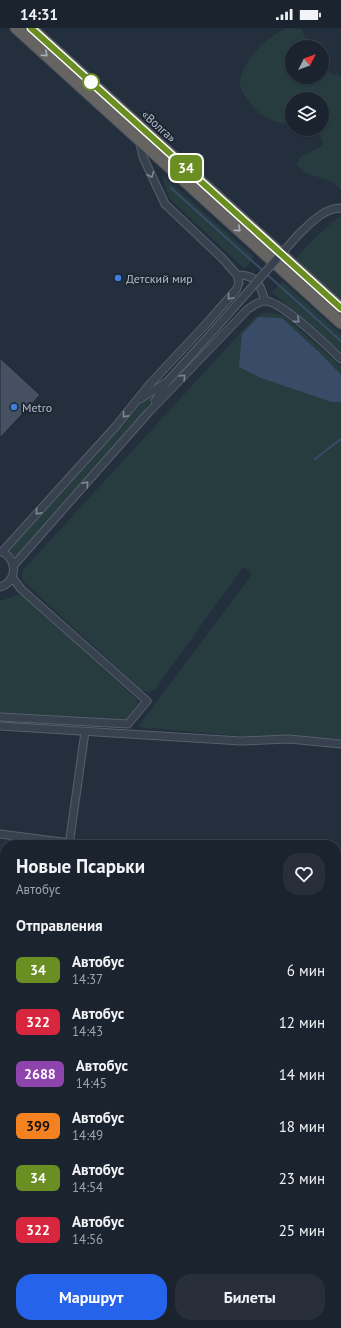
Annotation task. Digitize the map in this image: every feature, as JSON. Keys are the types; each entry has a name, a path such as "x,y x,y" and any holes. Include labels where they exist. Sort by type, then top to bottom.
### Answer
{"highway":[{"name":"«Волга»","path":"16,28 341,323"},
{"name":"«Волга»","path":"31,28 341,308"}],"street":[{"path":"14,565 11,559 1,552 136,402 149,385 236,290 239,283 237,276 223,260 166,204 143,157 138,138"},
{"path":"148,413 167,382 298,235 320,216 337,208 341,208"},
{"path":"237,276 246,275 257,281 261,286 264,301"},
{"path":"0,587 9,582 12,577 14,565 148,413 248,309 264,301 280,306 341,359"},
{"path":"136,402 167,382"},
{"path":"0,717 128,724 147,701 21,589 12,577"},
{"path":"0,726 241,742 289,739 341,744"},
{"path":"70,840 85,732"},
{"path":"0,834 41,840"}],"green space":[{"path":"286,28 301,29 306,40 285,40 285,84 329,84 329,71 332,74 341,76 341,190 332,181 305,173 297,165 299,158 317,149 323,144 320,136 329,136 329,92 285,92 285,123 270,119 256,110 241,89 241,75 250,58 263,44"},
{"path":"162,175 254,257 245,269 169,198"},
{"path":"339,217 341,217 341,301 294,260 318,235"},
{"path":"282,281 341,334 341,352 272,292"},
{"path":"266,312 283,315 341,366 341,739 298,736 240,736 138,727 252,574 243,567 156,688 150,692 141,690 23,581 21,577 23,570 254,318"},
{"path":"152,398 145,411 16,557 8,550 139,404"},
{"path":"17,595 25,596 138,701 139,705 129,723 0,713 0,601"}],"water":[{"path":"258,317 282,318 320,353 341,375 341,402 332,402 261,378 239,367 242,334"}],"building":[{"name":"Metro","path":"0,358 40,395 0,438"}],"waterway":[{"path":"171,188 341,341"},
{"path":"315,459 341,439"}],"bus line":[{"name":"34","path":"31,28 341,308"}],"place":[{"name":"Детский мир","path":"118,278"},
{"name":"Metro","path":"14,407"}]}
